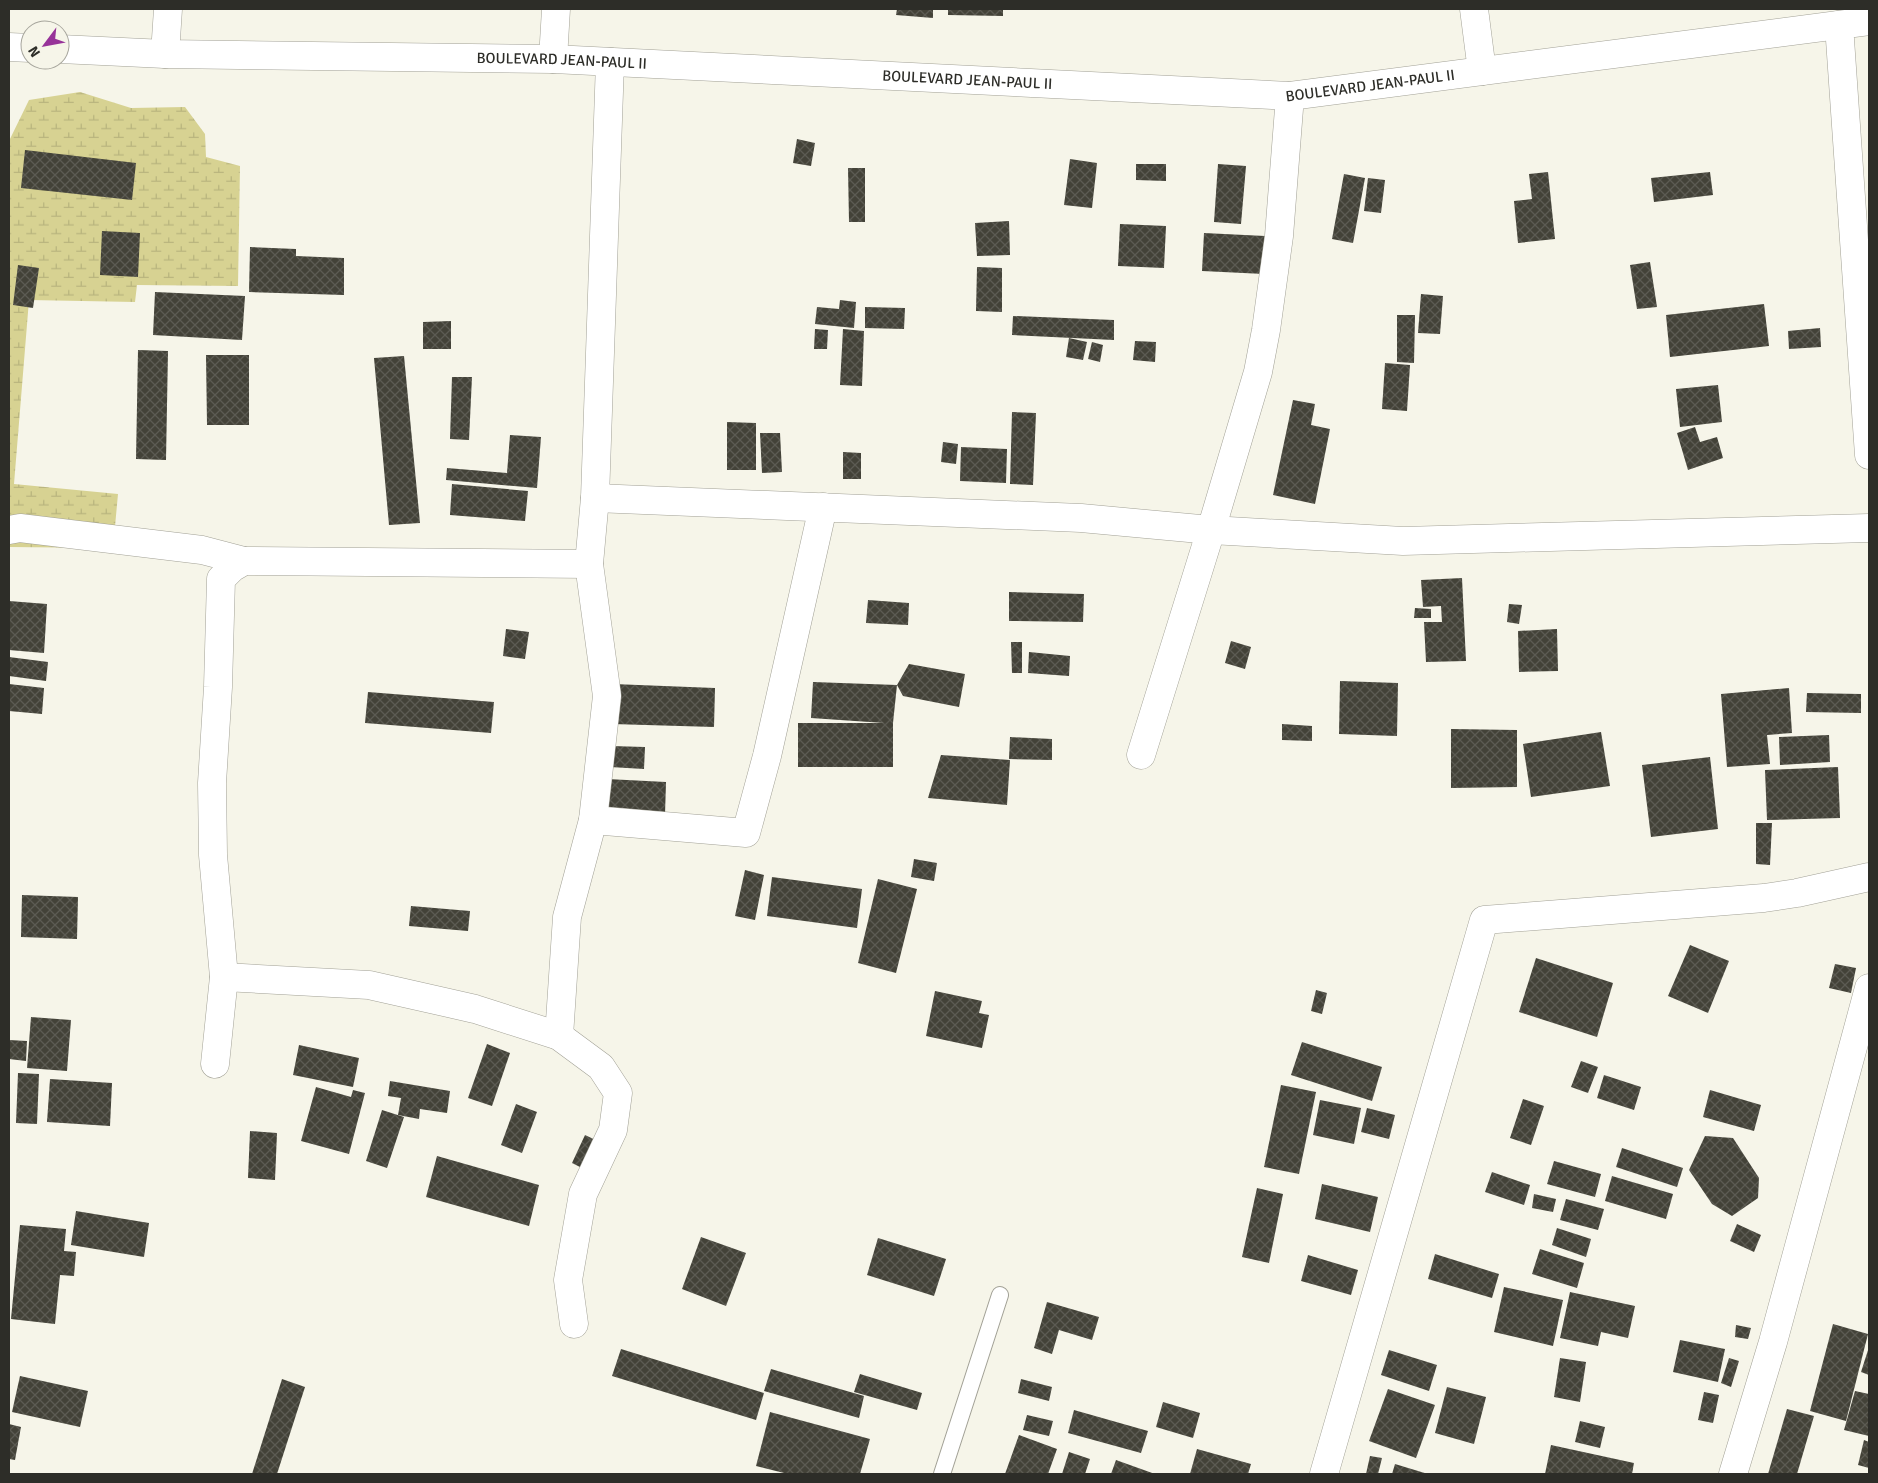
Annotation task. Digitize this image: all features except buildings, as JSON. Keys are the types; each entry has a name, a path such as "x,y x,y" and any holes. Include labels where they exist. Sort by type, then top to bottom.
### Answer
{"street":[{"path":"165,54 168,9"},
{"path":"553,59 556,9"},
{"path":"1474,9 1482,71"},
{"name":"BOULEVARD JEAN-PAUL II","path":"70,49 165,54 553,59 1290,96 1869,21"},
{"path":"1839,26 1869,454"},
{"path":"559,1036 567,917 593,820 607,696 589,564 595,498 610,62"},
{"path":"1141,755 1253,388 1266,330 1279,236 1290,96"},
{"path":"595,498 1080,518 1211,530 1413,541 1869,528"},
{"path":"593,820 746,833 767,756 824,507"},
{"path":"9,530 20,528 202,550 244,561 589,564"},
{"path":"215,1064 224,977 213,855 212,783 218,687 221,579 232,568 244,561"},
{"path":"1324,1474 1484,920 1764,898 1797,894 1869,877"},
{"path":"224,977 369,985 474,1009 559,1036 601,1067 618,1093 613,1130 583,1194 568,1280 574,1324"},
{"path":"1733,1474 1773,1342 1869,988"}],"lane":[{"path":"942,1474 1000,1295"}],"green space":[{"path":"80,92 131,108 185,107 205,134 206,157 240,166 238,286 137,285 135,302 29,300 14,484 118,494 113,548 9,547 9,141 29,100"}]}
